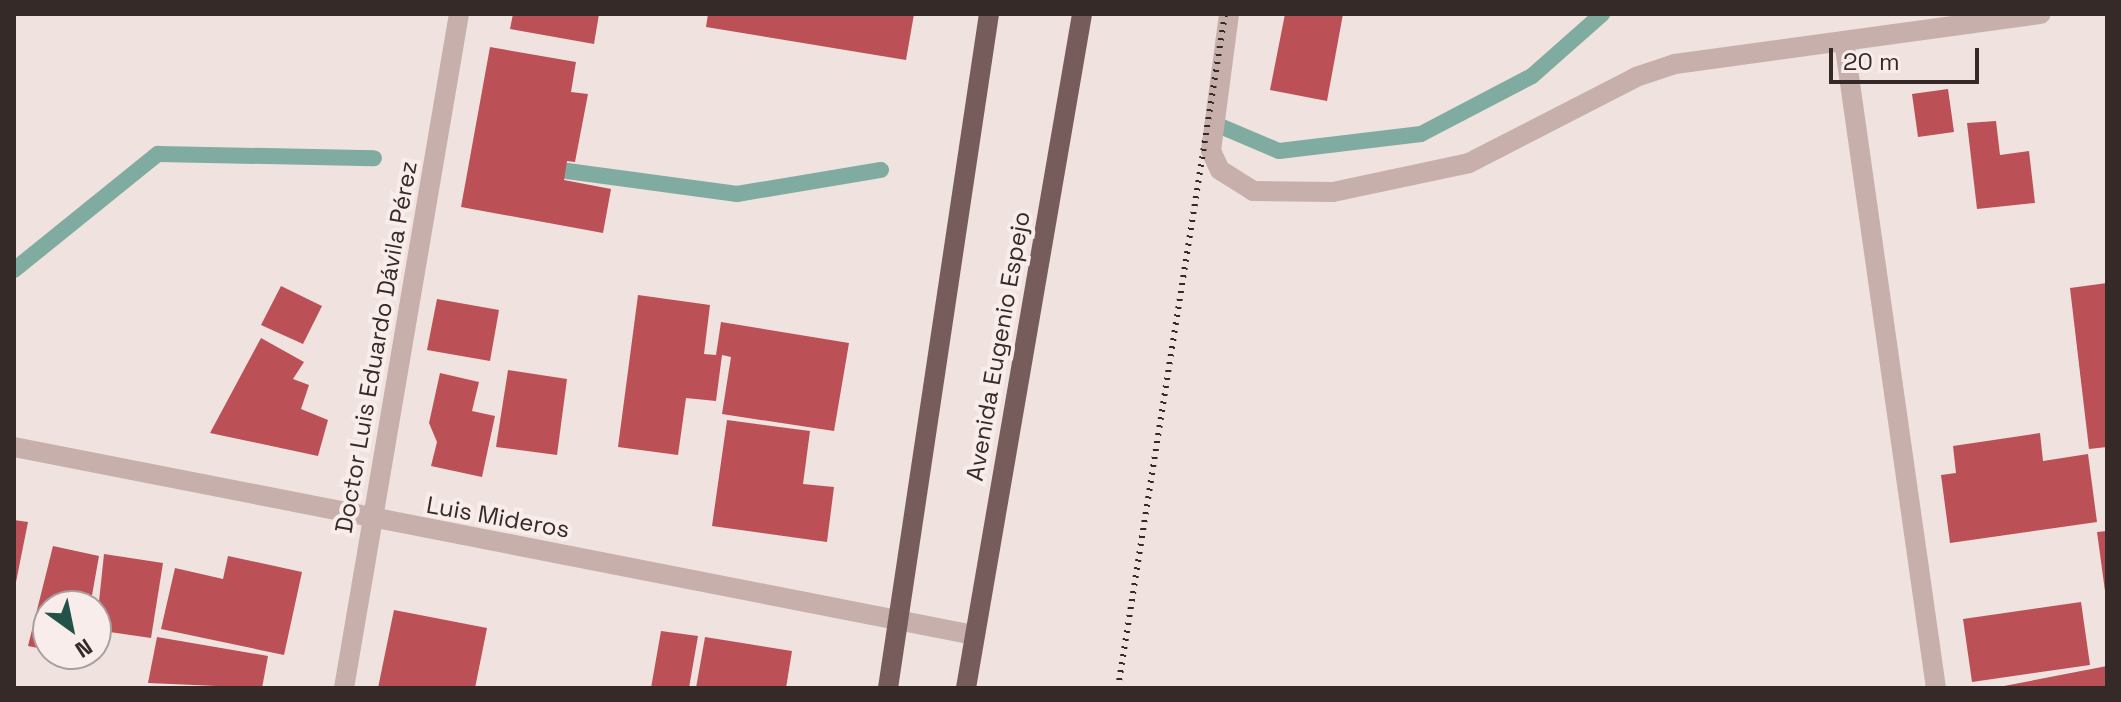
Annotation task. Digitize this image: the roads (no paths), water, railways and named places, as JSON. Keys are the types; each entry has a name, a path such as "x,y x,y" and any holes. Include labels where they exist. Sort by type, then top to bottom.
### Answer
{"main road":[{"path":"888,688 989,14"},
{"name":"Avenida Eugenio Espejo","path":"966,688 1082,14"}],"street":[{"name":"Doctor Luis Eduardo Dávila Pérez","path":"344,688 459,14"},
{"path":"1229,14 1211,151 1220,170 1253,191 1393,184 1469,163 1662,68 2041,14"},
{"path":"1844,41 1936,688"},
{"name":"Luis Mideros","path":"14,447 373,521 900,617 974,635"}],"waterway":[{"path":"1220,126 1279,151 1421,134 1532,76 1602,14"},
{"path":"14,270 158,154 374,158"},
{"path":"545,168 737,194 881,170"}],"railway":[{"path":"1118,688 1225,14"}]}
